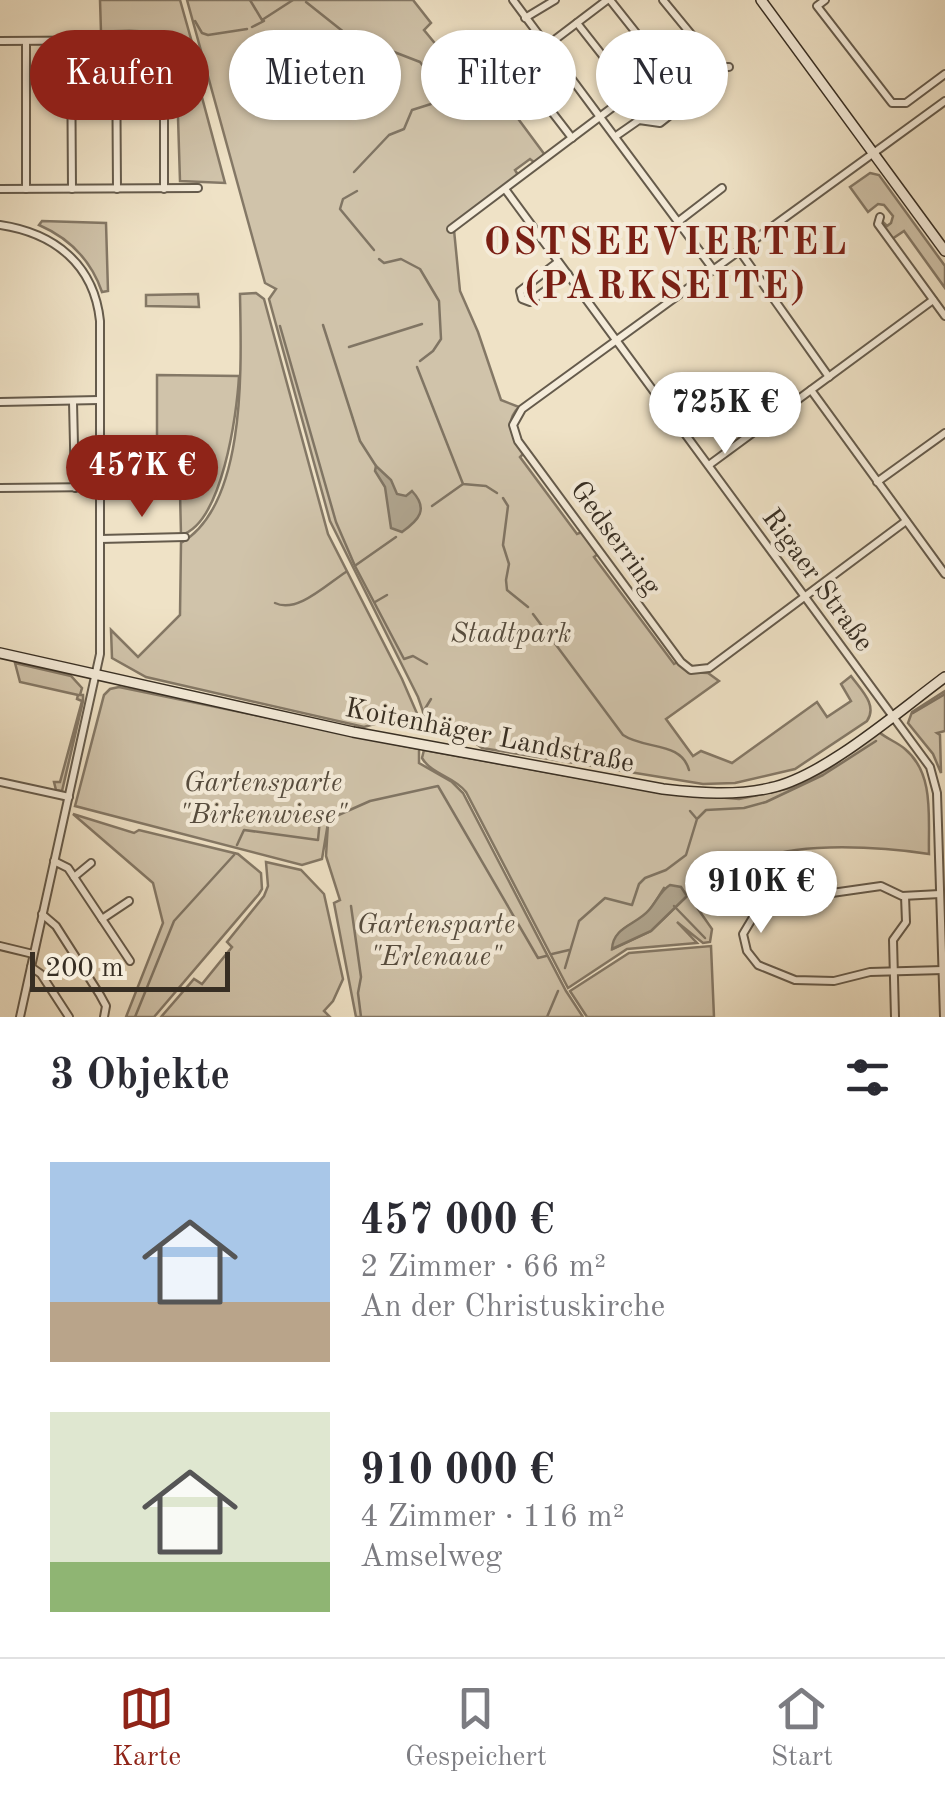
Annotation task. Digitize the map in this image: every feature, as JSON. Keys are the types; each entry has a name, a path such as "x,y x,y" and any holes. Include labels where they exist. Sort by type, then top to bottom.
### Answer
{"main road":[{"path":"760,0 945,250"},
{"name":"Koitenhäger Landstraße","path":"0,652 370,736 703,794 774,788 802,777 945,677"}],"street":[{"path":"513,0 534,30"},
{"path":"525,18 554,0"},
{"path":"568,30 608,0 633,30"},
{"path":"663,0 688,30"},
{"path":"825,0 817,6 886,99 897,105 906,102 945,74"},
{"path":"577,23 596,47"},
{"path":"0,41 30,41"},
{"path":"26,41 26,189"},
{"path":"576,83 596,108"},
{"path":"616,340 945,101"},
{"path":"72,120 72,189"},
{"path":"117,120 117,189"},
{"path":"164,120 164,189"},
{"path":"558,120 572,138"},
{"path":"451,229 597,120"},
{"path":"605,120 713,268"},
{"path":"616,136 639,120 660,123 664,120"},
{"path":"0,189 198,188"},
{"path":"679,221 722,188"},
{"name":"Rigaer Straße","path":"505,189 930,766 941,793"},
{"path":"880,217 878,224 945,316"},
{"path":"0,224 36,232 60,245 80,265 95,292 100,321 100,654 20,1017"},
{"path":"738,250 829,377"},
{"path":"558,262 520,290 522,299 530,302 568,274"},
{"path":"709,465 933,300"},
{"name":"Gedserring","path":"616,340 522,408 514,420 514,430 675,654 691,670 709,668 805,597"},
{"path":"811,390 945,574"},
{"path":"0,402 99,400"},
{"path":"73,402 75,488"},
{"path":"877,482 945,433"},
{"path":"0,488 100,487"},
{"path":"805,597 906,521"},
{"path":"100,539 185,536"},
{"path":"0,782 69,797"},
{"path":"941,793 944,1017"},
{"path":"54,860 68,868 130,961"},
{"path":"74,877 92,863"},
{"path":"940,894 905,896 882,886 818,895 785,893 758,908 743,934 747,951 758,965 795,980 846,980 870,972 942,970"},
{"path":"895,1017 893,940 906,922 905,896"},
{"path":"102,919 129,901"},
{"path":"42,914 56,926 106,1006 104,1017"},
{"path":"0,946 33,954"},
{"path":"30,967 42,974 69,1017"}],"green space":[{"path":"100,0 180,0 188,30 101,30"},
{"name":"Stadtpark","path":"187,0 413,0 431,23 421,30 421,120 519,120 545,155 535,163 530,159 515,170 518,175 449,227 454,230 460,291 501,400 519,407 511,425 524,453 520,457 577,534 582,532 598,554 594,557 674,664 678,662 688,672 708,673 719,681 666,719 693,756 701,751 732,763 817,702 827,717 851,701 841,684 851,676 869,703 867,721 795,769 735,783 703,784 482,748 466,736 428,726 418,697 330,521 269,299 276,289 265,283 209,80 209,30 195,30"},
{"path":"178,120 208,120 225,183 180,181"},
{"path":"870,173 879,175 945,266 945,288 904,231 892,239 883,227 884,223 891,223 893,216 884,205 878,204 868,212 850,187"},
{"path":"42,221 106,223 108,291 102,292 78,251 39,225"},
{"name":"Stadtpark","path":"256,293 264,299 328,534 422,725 385,721 364,727 146,677 112,658 111,630 138,657 180,615 181,543 203,524 219,497 229,465 239,392 240,294"},
{"path":"198,294 199,307 146,306 146,295"},
{"path":"157,375 239,376 231,440 217,490 195,527 181,535 180,492 157,491"},
{"path":"15,663 71,676 82,688 83,701 62,791 56,790 54,782 60,782 82,701 77,699 78,695 20,682"},
{"path":"119,687 419,749 419,763 463,793 583,1017 356,1017 334,903 340,900 326,856 328,823 322,859 302,865 75,806 104,695"},
{"path":"945,691 945,731 937,733 941,773 933,754 908,723 912,712"},
{"path":"879,732 905,749 915,759 926,784 929,854 818,848 758,860 698,909 712,929 710,942 703,943 677,922 697,943 627,949 568,988 466,792 422,758 424,750 657,792 739,799 795,787 830,768","holes":["664,888 687,896 651,931 613,949 620,932 645,915"]},
{"path":"73,814 134,833 139,830 238,854 261,873 259,894 154,1017 126,1017 163,923 153,883"},
{"path":"266,862 301,870 324,894 343,979 324,1011 330,1017 161,1017 194,979 202,984 232,947 227,942 268,886"},
{"path":"711,946 714,1017 587,1017 570,991 629,953"}],"shaded area":[{"path":"376,466 391,480 397,494 406,496 412,491 420,503 420,514 402,532 391,528 385,487"},
{"path":"670,885 681,887 687,896 651,931 612,949 616,936 644,915"}],"waterway":[{"path":"250,0 262,20 293,0"},
{"path":"306,2 345,33 420,62 443,91 431,104 412,110 404,129 389,135 354,172"},
{"path":"195,21 202,33 208,35 247,29"},
{"path":"252,27 264,21"},
{"path":"357,191 343,199 340,209 374,250"},
{"path":"379,259 384,263 401,259 420,269 439,301 441,339 420,361"},
{"path":"349,347 422,324"},
{"path":"323,325 360,441 376,466"},
{"path":"280,326 336,522 355,566 404,659 413,656 427,664"},
{"path":"417,367 463,484 486,486 497,493"},
{"path":"432,506 463,484"},
{"path":"503,498 508,506 503,545 509,564 507,590 528,607"},
{"path":"356,565 396,537"},
{"path":"275,603 302,601 346,572"},
{"path":"375,602 387,595"},
{"path":"533,614 623,735 678,754 689,770"},
{"path":"913,713 945,694"},
{"path":"423,712 431,699"},
{"path":"698,818 706,810 744,808 766,802 823,775 876,741"},
{"path":"334,817 370,801 438,786 538,958 546,956"},
{"path":"690,811 696,818"},
{"path":"237,845 244,830 318,840 320,819"},
{"path":"565,968 579,921 605,898 632,905 645,878 666,870 686,855 697,819"},
{"path":"135,1017 174,921 234,855"},
{"path":"351,906 361,977 361,1017"},
{"path":"674,906 705,938"},
{"path":"552,954 569,950"},
{"path":"547,1017 558,991"}],"district":[{"name":"OSTSEEVIERTEL (PARKSEITE)","path":"666,263"}],"park label":[{"name":"Gartensparte \"Birkenwiese\"","path":"263,797"},
{"name":"Gartensparte \"Erlenaue\"","path":"436,939"}]}
